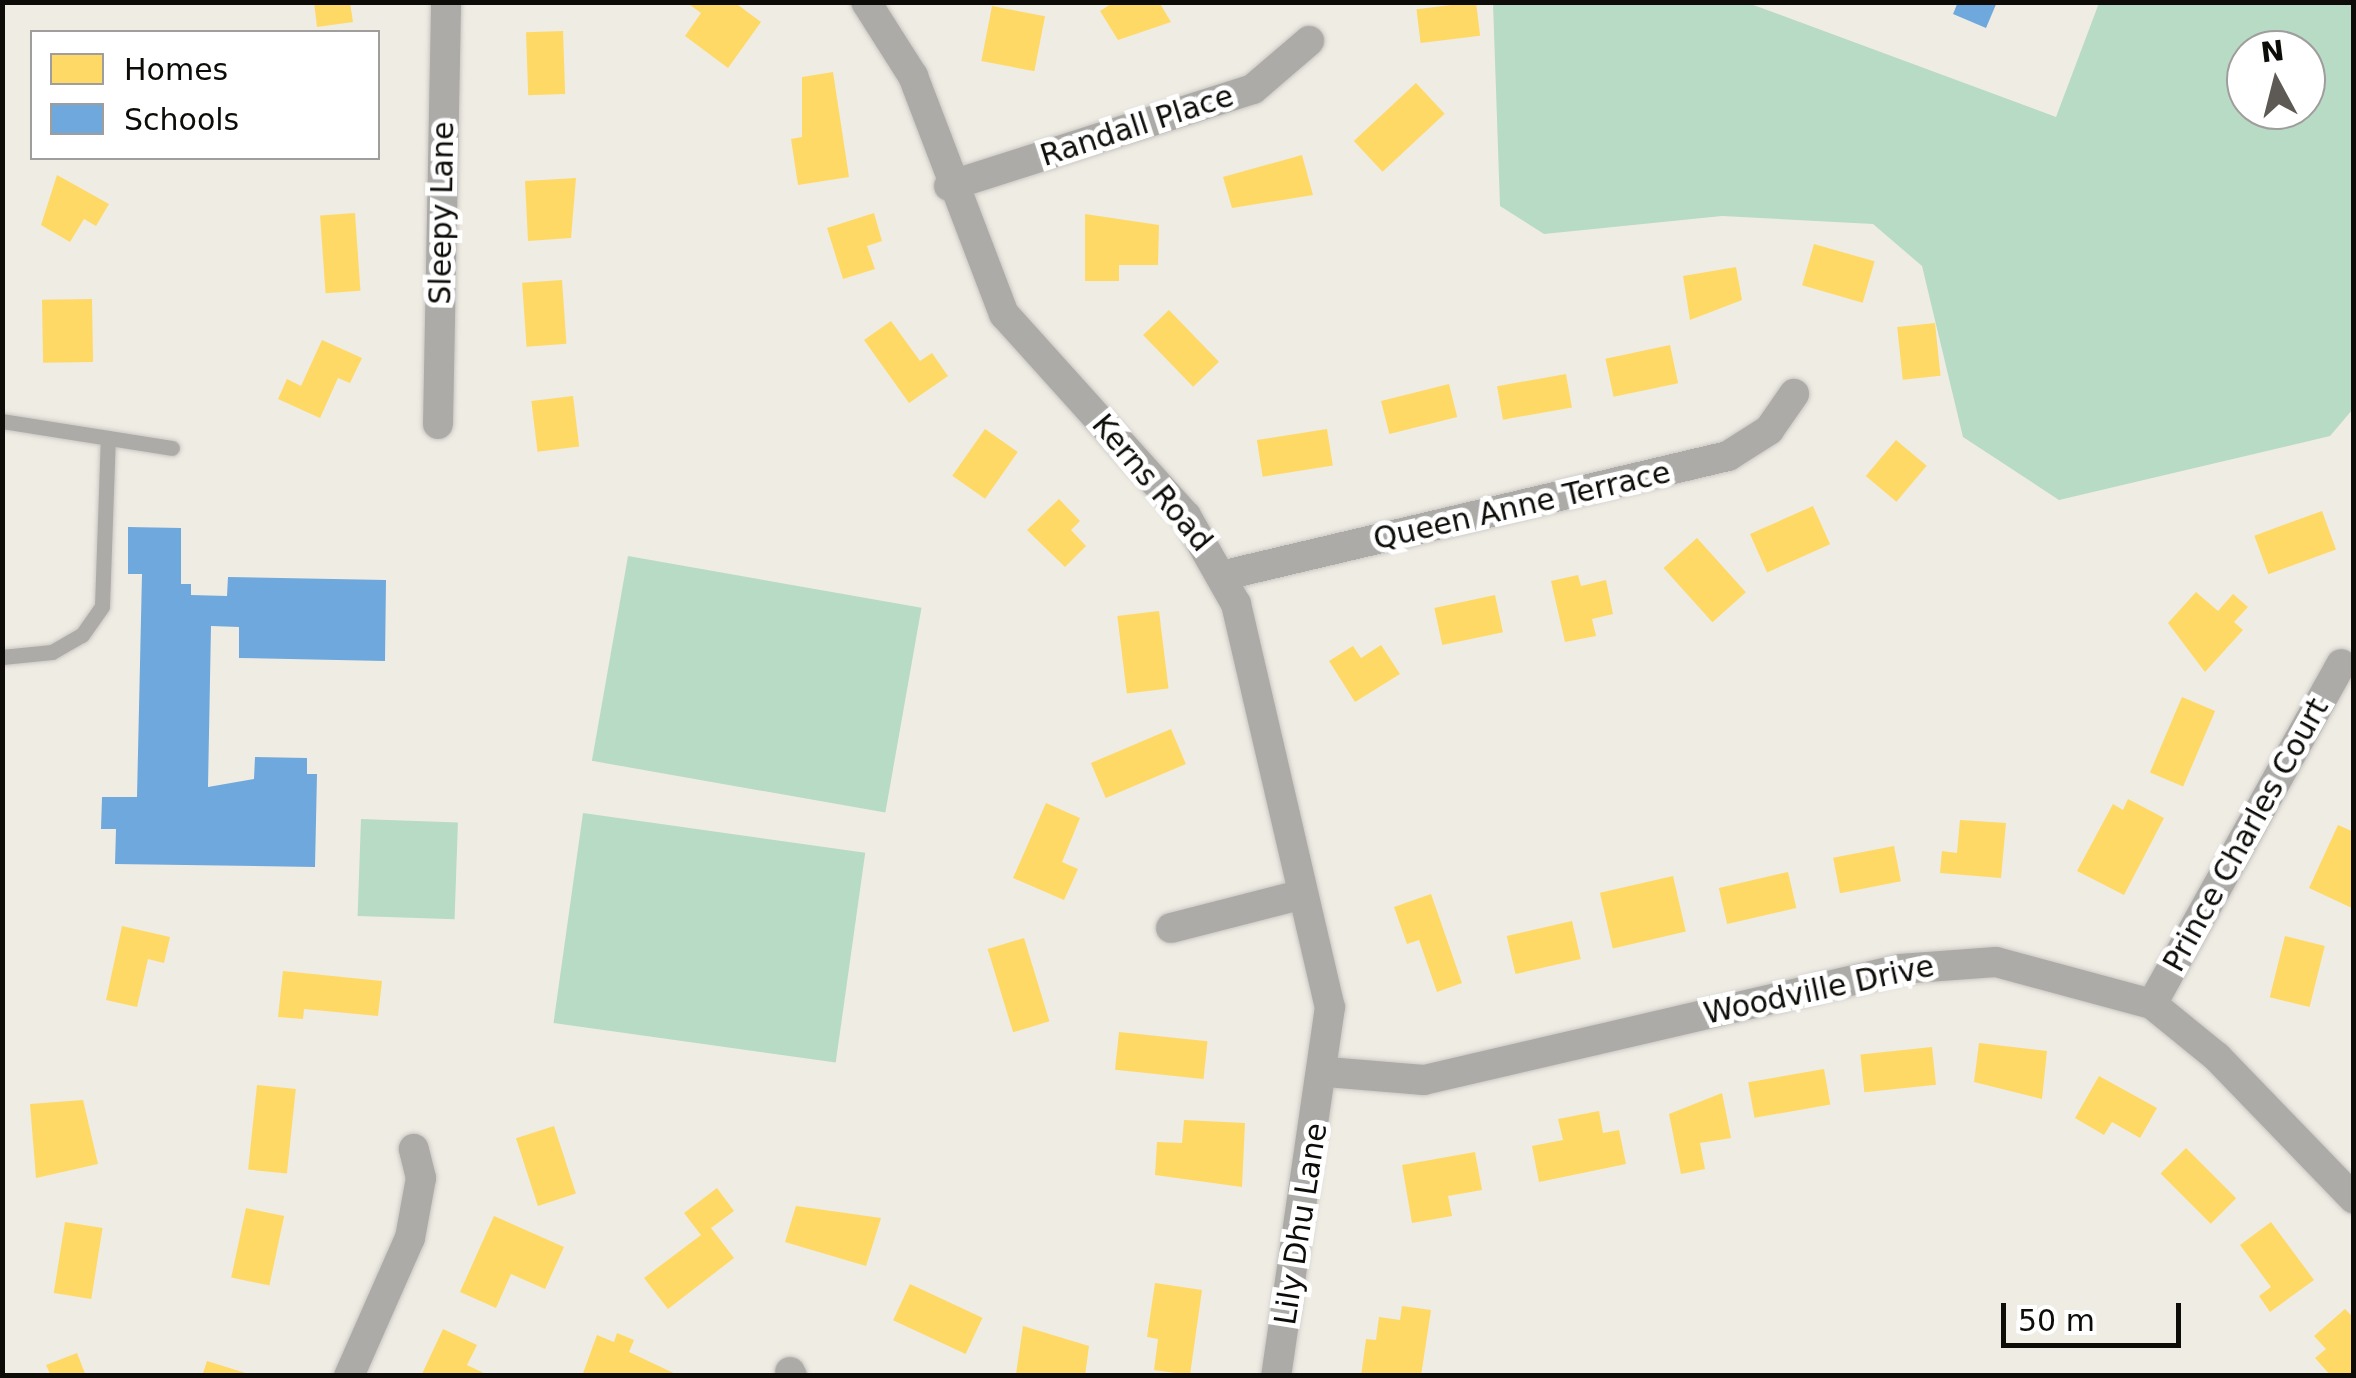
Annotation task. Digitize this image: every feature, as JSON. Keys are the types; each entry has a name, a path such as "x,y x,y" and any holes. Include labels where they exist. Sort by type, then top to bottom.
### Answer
{"street":[{"name":"Sleepy Lane","path":"438,424 446,2"},
{"name":"Kerns Road","path":"866,2 896,39 949,186 1004,314 1186,516 1225,575 1330,1007 1327,1072"},
{"name":"Randall Place","path":"949,186 1253,89 1309,41"},
{"name":"Queen Anne Terrace","path":"1225,575 1728,456 1769,430 1794,394"},
{"name":"Prince Charles Court","path":"2152,1004 2341,664"},
{"path":"1172,928 1303,894"},
{"name":"Woodville Drive","path":"1327,1072 1437,1078 1958,961 2051,970 2152,1004 2218,1057 2354,1198"},
{"name":"Lily Dhu Lane","path":"1276,1376 1327,1072"},
{"path":"348,1376 410,1238 421,1178 414,1149"}],"lane":[{"path":"2,421 172,448"},
{"path":"2,657 52,652 82,636 102,606 108,438"}],"green space":[{"path":"1493,3 1748,3 2056,117 2099,3 2353,3 2353,409 2330,436 2059,500 1963,437 1922,266 1873,224 1722,216 1544,234 1500,206"},
{"path":"628,556 921,608 885,813 592,761"},
{"path":"583,813 865,853 836,1063 553,1023"},
{"path":"361,819 458,822 455,919 358,916"}],"building: Homes":[{"path":"314,2 350,2 353,22 317,27"},
{"path":"686,2 734,2 761,22 728,68 685,36 701,13"},
{"path":"1114,2 1159,2 1171,22 1118,40 1100,11"},
{"path":"1476,2 1480,36 1421,43 1416,9"},
{"path":"992,6 1045,16 1034,71 981,61"},
{"path":"563,31 565,94 528,95 526,32"},
{"path":"833,72 849,177 798,185 791,139 802,137 802,77"},
{"path":"1416,83 1445,114 1382,172 1354,141"},
{"path":"1302,155 1313,195 1232,208 1223,177"},
{"path":"57,175 109,204 96,226 84,219 70,242 41,225"},
{"path":"576,178 571,238 528,241 525,181"},
{"path":"355,213 360,291 326,293 320,215"},
{"path":"874,213 882,241 867,246 875,269 843,279 827,228"},
{"path":"1085,214 1159,225 1158,265 1119,265 1119,281 1085,281"},
{"path":"1814,244 1875,261 1863,303 1802,285"},
{"path":"1736,267 1742,300 1690,320 1683,276"},
{"path":"562,280 566,344 527,347 522,283"},
{"path":"92,299 93,362 43,363 42,300"},
{"path":"1169,310 1219,362 1193,387 1143,335"},
{"path":"891,321 920,361 932,353 948,376 909,403 864,340"},
{"path":"1935,323 1941,376 1903,380 1897,327"},
{"path":"322,340 362,358 350,383 338,378 320,418 278,399 287,379 301,386"},
{"path":"1670,345 1678,383 1614,397 1605,359"},
{"path":"1566,374 1572,407 1503,420 1497,386"},
{"path":"1449,384 1457,417 1389,434 1381,401"},
{"path":"573,396 579,447 538,452 531,401"},
{"path":"985,429 1018,452 985,499 952,476"},
{"path":"1327,429 1333,466 1263,477 1257,440"},
{"path":"1896,440 1927,466 1896,502 1866,476"},
{"path":"1059,499 1080,521 1071,530 1086,546 1065,567 1027,530"},
{"path":"1813,506 1830,544 1767,572 1750,534"},
{"path":"2322,511 2336,550 2268,574 2254,536"},
{"path":"1697,538 1746,592 1712,622 1664,568"},
{"path":"1578,575 1581,586 1606,580 1613,614 1592,619 1596,636 1565,642 1551,581"},
{"path":"2196,592 2218,611 2233,594 2248,607 2234,622 2243,630 2205,672 2168,623"},
{"path":"1495,595 1503,632 1442,645 1434,608"},
{"path":"1159,611 1169,688 1127,694 1117,616"},
{"path":"1381,645 1400,674 1355,702 1329,661 1353,646 1361,658"},
{"path":"2182,697 2215,711 2183,787 2150,772"},
{"path":"1171,729 1186,764 1106,798 1091,763"},
{"path":"2128,799 2164,818 2124,895 2077,871 2113,804 2123,810"},
{"path":"1046,803 1080,818 1062,862 1078,869 1064,900 1013,878"},
{"path":"1960,820 2006,823 2001,878 1940,873 1942,851 1957,853"},
{"path":"2338,825 2354,832 2354,909 2309,888"},
{"path":"1894,846 1901,881 1840,893 1833,858"},
{"path":"1788,872 1796,908 1727,924 1719,888"},
{"path":"1673,876 1686,932 1613,948 1600,893"},
{"path":"1431,894 1462,983 1437,992 1419,940 1407,944 1394,907"},
{"path":"1572,921 1581,959 1515,974 1507,936"},
{"path":"122,926 170,937 164,963 148,959 137,1007 106,1000"},
{"path":"2285,936 2325,946 2310,1007 2270,997"},
{"path":"1024,938 1049,1021 1013,1032 988,949"},
{"path":"283,971 382,981 378,1016 304,1009 303,1019 278,1017"},
{"path":"1119,1032 1208,1041 1204,1079 1115,1070"},
{"path":"1979,1043 2047,1051 2042,1099 1974,1082"},
{"path":"1932,1047 1936,1085 1864,1092 1860,1055"},
{"path":"1824,1069 1830,1104 1754,1118 1748,1082"},
{"path":"2099,1076 2157,1108 2140,1138 2112,1122 2104,1135 2075,1118"},
{"path":"257,1085 296,1089 287,1174 248,1170"},
{"path":"1722,1093 1731,1138 1700,1143 1705,1169 1681,1174 1669,1114"},
{"path":"83,1100 98,1164 36,1178 30,1104"},
{"path":"1599,1111 1603,1133 1619,1130 1626,1164 1539,1182 1532,1146 1563,1140 1558,1119"},
{"path":"1184,1120 1245,1123 1242,1187 1155,1175 1157,1142 1182,1143"},
{"path":"554,1126 576,1194 538,1206 516,1138"},
{"path":"2186,1148 2236,1198 2211,1224 2161,1173"},
{"path":"1475,1152 1482,1190 1448,1196 1452,1216 1412,1223 1402,1165"},
{"path":"717,1188 734,1211 711,1228 734,1258 668,1309 644,1278 701,1235 684,1213"},
{"path":"796,1206 881,1218 866,1266 785,1242"},
{"path":"246,1208 284,1216 269,1286 231,1277"},
{"path":"494,1216 564,1247 545,1289 511,1274 496,1308 460,1292"},
{"path":"65,1222 103,1228 91,1299 54,1293"},
{"path":"2271,1222 2314,1280 2270,1312 2259,1296 2271,1287 2240,1245"},
{"path":"1155,1283 1202,1290 1190,1375 1154,1370 1158,1339 1147,1337"},
{"path":"910,1284 983,1318 966,1354 893,1320"},
{"path":"1402,1306 1431,1310 1421,1376 1361,1376 1366,1339 1376,1340 1379,1317 1400,1320"},
{"path":"2345,1309 2354,1318 2354,1376 2331,1376 2315,1358 2326,1349 2314,1336"},
{"path":"1023,1326 1089,1346 1085,1376 1016,1374"},
{"path":"443,1329 477,1345 467,1365 490,1376 421,1376"},
{"path":"617,1333 634,1340 629,1352 680,1376 582,1376 597,1335 614,1342"},
{"path":"77,1353 86,1376 51,1376 46,1365"},
{"path":"207,1361 252,1375 252,1376 202,1376"}],"building: Schools":[{"path":"1958,2 1997,2 1986,28 1953,14"},
{"path":"128,527 181,528 181,584 191,584 191,595 227,596 228,577 386,580 385,661 239,658 239,627 211,626 208,787 254,779 255,757 307,758 307,774 317,774 315,867 115,864 116,829 101,829 102,797 137,797 142,574 128,574"}]}
